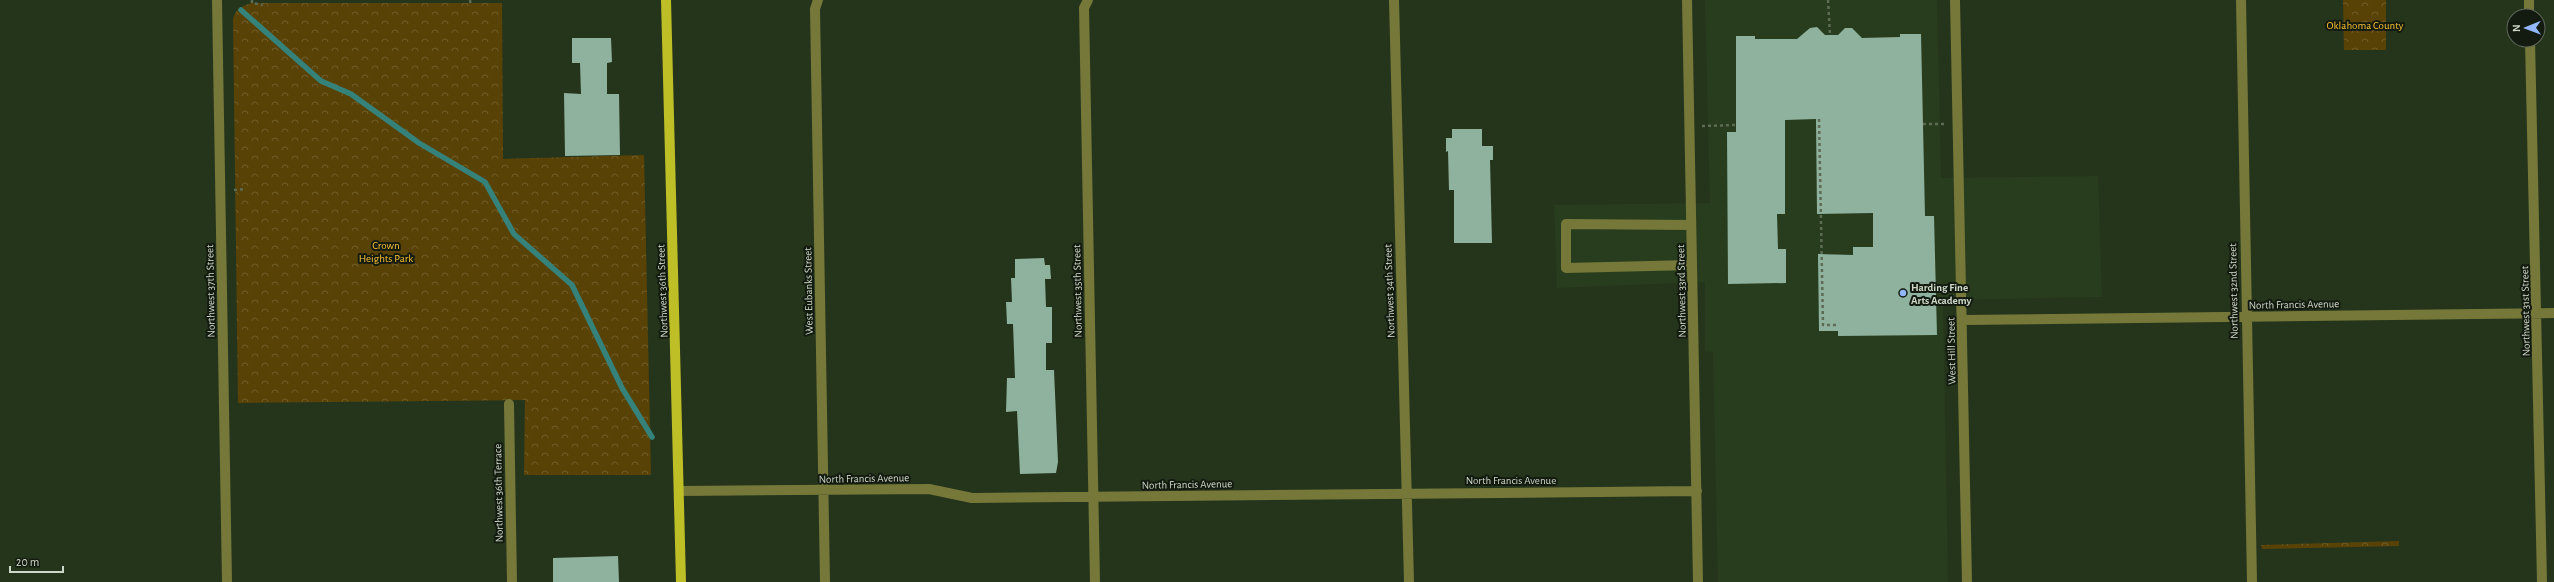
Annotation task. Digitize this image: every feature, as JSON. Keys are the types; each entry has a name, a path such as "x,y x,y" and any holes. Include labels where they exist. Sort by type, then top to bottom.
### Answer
{"main road":[{"name":"Northwest 36th Street","path":"666,0 681,582"}],"street":[{"name":"Northwest 37th Street","path":"217,0 227,582"},
{"name":"West Eubanks Street","path":"818,0 815,8 825,582"},
{"name":"Northwest 35th Street","path":"1088,0 1084,8 1095,582"},
{"name":"Northwest 34th Street","path":"1394,0 1409,582"},
{"name":"Northwest 33rd Street","path":"1687,0 1698,582"},
{"name":"West Hill Street","path":"1955,0 1967,582"},
{"name":"Northwest 32nd Street","path":"2241,0 2252,582"},
{"name":"Northwest 31st Street","path":"2530,48 2542,582"},
{"path":"1691,225 1566,224 1566,268 1692,265"},
{"name":"North Francis Avenue","path":"1962,320 2554,312"},
{"name":"Northwest 36th Terrace","path":"509,404 512,582"},
{"name":"North Francis Avenue","path":"679,491 929,489 972,498 1697,491"}],"path":[{"path":"252,0 252,3 263,5"},
{"path":"470,0 471,6"},
{"path":"1828,0 1830,35"},
{"path":"1819,119 1823,325 1837,325"},
{"path":"1922,124 1940,124"},
{"path":"1704,126 1736,125"}],"shaded area":[{"name":"Harding Fine Arts Academy","path":"1705,0 1937,0 1941,178 2098,176 2102,297 1943,300 1948,582 1718,582 1713,353 1705,351 1705,282 1557,288 1554,205 1710,203"}],"green space":[{"name":"Oklahoma County","path":"2343,0 2386,0 2386,50 2344,50"},
{"name":"Crown Heights Park","path":"252,3 502,3 503,159 644,155 651,475 524,475 525,400 238,403 233,19 236,12 240,8"},
{"path":"2399,541 2399,546 2262,549 2261,545"}],"building":[{"path":"1817,27 1825,35 1838,35 1845,28 1852,28 1862,38 1900,37 1900,34 1921,34 1925,216 1934,216 1937,335 1838,336 1838,331 1819,331 1818,254 1853,255 1853,247 1873,247 1873,213 1817,214 1816,119 1785,120 1785,214 1777,214 1778,249 1786,249 1786,283 1728,284 1727,132 1736,132 1736,36 1755,36 1755,39 1797,39 1810,28"},
{"path":"572,38 611,38 612,62 607,63 607,94 619,94 620,155 565,156 564,93 581,94 580,63 572,63"},
{"path":"1452,129 1482,129 1482,146 1493,146 1493,160 1490,160 1492,243 1454,243 1454,190 1449,190 1448,151 1446,152 1446,138 1452,138"},
{"path":"1044,258 1045,265 1050,265 1051,279 1045,279 1046,307 1052,307 1052,343 1046,343 1046,370 1054,370 1058,462 1056,473 1020,474 1017,411 1006,412 1007,378 1015,378 1013,324 1007,324 1006,302 1012,302 1011,278 1015,278 1015,259"},
{"path":"618,556 619,582 553,582 553,558"}],"waterway":[{"path":"241,10 321,81 351,94 419,143 485,182 514,234 572,285 622,388 652,437"}],"place":[{"name":"Harding Fine Arts Academy","path":"1903,293"}]}
